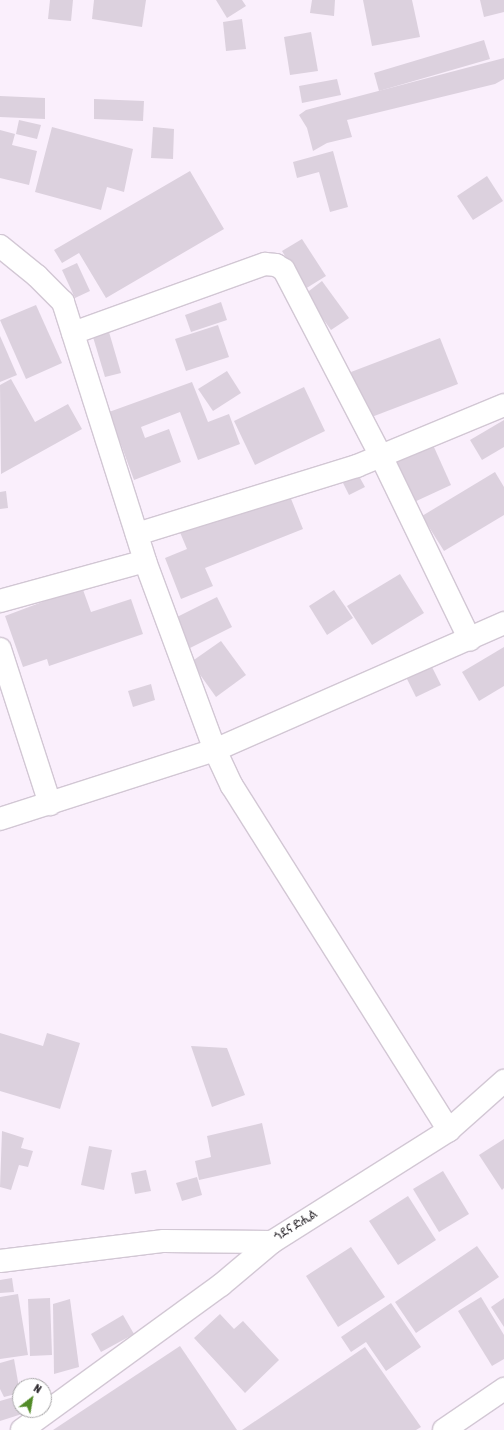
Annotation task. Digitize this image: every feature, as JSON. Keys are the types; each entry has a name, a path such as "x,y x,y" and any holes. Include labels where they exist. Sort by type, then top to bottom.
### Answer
{"street":[{"path":"0,246 38,276 63,302 145,561 215,750 232,786 449,1130"},
{"path":"73,333 265,264 276,265 284,270 381,456 470,640"},
{"path":"137,534 262,497 381,456 504,405"},
{"path":"0,601 145,561"},
{"path":"0,819 215,750 470,640 504,623"},
{"path":"0,649 50,804"},
{"name":"ጎደና ድሒል","path":"0,1261 164,1241 272,1242 449,1130 504,1081"},
{"path":"22,1430 209,1294 272,1242"},
{"path":"444,1430 504,1389"}],"building":[{"path":"50,0 73,0 71,21 48,19"},
{"path":"94,0 146,0 142,27 92,19"},
{"path":"216,0 242,0 246,6 227,18"},
{"path":"312,0 335,0 334,16 310,13"},
{"path":"363,0 412,0 420,37 372,46"},
{"path":"480,0 504,0 504,12 484,17"},
{"path":"242,19 246,49 226,51 223,22"},
{"path":"311,32 318,71 290,75 284,37"},
{"path":"484,40 490,59 379,91 374,73"},
{"path":"504,58 504,79 495,84 347,120 352,137 327,143 313,151 307,128 299,115 306,110"},
{"path":"337,79 341,95 302,103 299,86"},
{"path":"0,96 45,98 45,119 0,117"},
{"path":"94,99 144,101 143,121 94,119"},
{"path":"19,120 41,125 37,139 16,134"},
{"path":"52,127 133,149 124,192 107,187 101,210 35,192"},
{"path":"153,127 174,129 173,159 151,158"},
{"path":"0,130 15,134 12,145 37,151 29,185 0,178"},
{"path":"333,151 348,207 330,212 319,172 297,178 293,162"},
{"path":"190,171 224,229 106,298 79,253 62,263 54,250"},
{"path":"487,176 503,201 473,220 457,196"},
{"path":"302,239 326,276 305,289 282,251"},
{"path":"77,263 90,291 75,298 62,270"},
{"path":"322,281 349,318 331,330 305,294"},
{"path":"221,302 227,320 191,332 185,315"},
{"path":"36,305 62,363 26,379 0,320"},
{"path":"218,325 229,357 186,371 175,339"},
{"path":"109,332 121,373 105,377 93,337"},
{"path":"0,336 17,375 0,382"},
{"path":"440,338 458,384 369,418 351,372"},
{"path":"227,371 241,393 213,411 198,389"},
{"path":"11,379 35,422 68,404 82,429 1,474 0,385"},
{"path":"192,382 208,422 229,414 240,444 198,460 180,412 141,427 145,438 169,429 181,462 134,480 109,412"},
{"path":"304,387 325,431 255,465 234,421"},
{"path":"504,420 504,447 482,460 470,440"},
{"path":"429,436 451,485 412,503 389,455"},
{"path":"354,467 365,487 349,495 339,475"},
{"path":"495,472 504,487 504,515 444,551 422,516"},
{"path":"286,486 303,529 205,568 213,586 181,599 165,558 187,549 179,530"},
{"path":"6,491 8,508 0,509 0,492"},
{"path":"400,574 424,613 372,645 347,606"},
{"path":"82,587 91,612 131,599 143,634 49,666 47,659 23,667 5,616"},
{"path":"334,590 353,618 327,635 309,606"},
{"path":"217,597 232,627 190,648 175,618"},
{"path":"221,641 246,675 216,697 191,662"},
{"path":"504,647 504,686 479,701 462,672"},
{"path":"430,663 441,685 416,697 405,675"},
{"path":"151,684 155,700 133,707 128,691"},
{"path":"0,1033 43,1046 47,1033 80,1043 60,1109 0,1091"},
{"path":"191,1046 227,1048 245,1095 212,1107"},
{"path":"262,1123 271,1164 199,1180 195,1161 211,1157 207,1136"},
{"path":"2,1131 24,1138 21,1148 33,1151 28,1167 19,1165 11,1190 0,1187"},
{"path":"504,1139 504,1188 502,1190 479,1155"},
{"path":"89,1146 112,1150 104,1190 81,1185"},
{"path":"146,1170 151,1191 135,1194 131,1173"},
{"path":"443,1171 469,1214 439,1232 413,1189"},
{"path":"197,1177 202,1195 182,1201 176,1183"},
{"path":"408,1196 436,1240 398,1265 369,1221"},
{"path":"477,1246 499,1277 416,1333 395,1302"},
{"path":"351,1247 385,1297 338,1327 306,1276"},
{"path":"12,1278 14,1292 0,1293 0,1280"},
{"path":"18,1294 28,1355 0,1359 0,1297"},
{"path":"481,1297 504,1335 504,1359 492,1366 458,1311"},
{"path":"50,1298 52,1355 30,1356 28,1299"},
{"path":"504,1298 504,1327 491,1307"},
{"path":"70,1299 79,1367 54,1374 53,1304"},
{"path":"391,1303 421,1347 386,1371 366,1342 351,1352 341,1337"},
{"path":"220,1314 234,1329 243,1321 279,1360 245,1393 194,1338"},
{"path":"123,1315 134,1334 101,1352 91,1334"},
{"path":"180,1346 237,1430 53,1430"},
{"path":"365,1347 421,1427 416,1430 242,1430"},
{"path":"14,1359 17,1378 12,1378 12,1395 4,1397 0,1389 0,1363"},
{"path":"12,1397 12,1417 0,1421 0,1401"}]}
